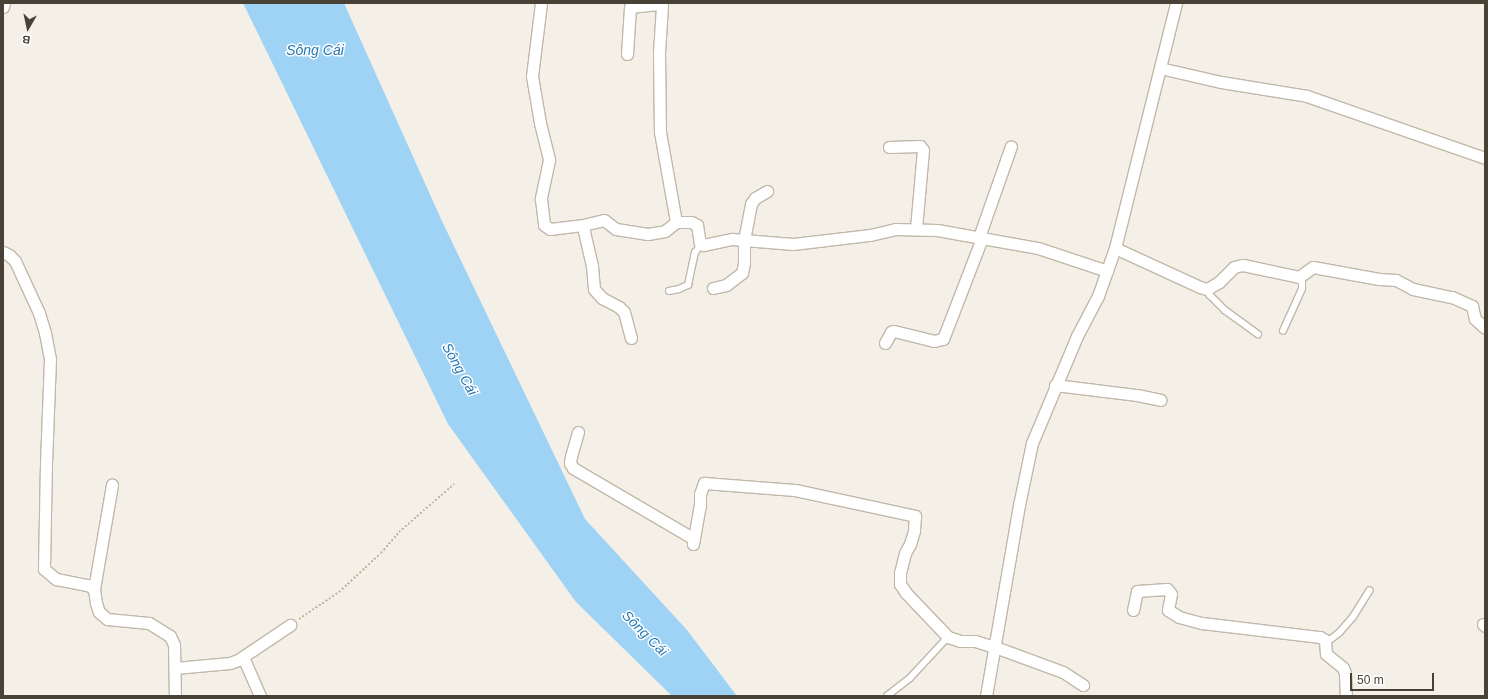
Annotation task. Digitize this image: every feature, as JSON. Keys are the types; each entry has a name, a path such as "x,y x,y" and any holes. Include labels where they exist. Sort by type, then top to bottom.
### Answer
{"street":[{"path":"3,7 4,3"},
{"path":"541,3 532,76 540,122 549,160 542,199 544,225 550,229 584,225 604,220 616,229 648,234 665,231 676,222 695,223 697,225 701,244 732,239 793,244 870,236 895,229 937,230 1038,248 1108,271"},
{"path":"986,696 1028,455 1041,417 1077,336 1098,296 1108,271 1176,3"},
{"path":"627,54 630,7 658,4 662,6 659,52 660,132 676,222"},
{"path":"1160,68 1217,81 1307,96 1485,158"},
{"path":"889,147 920,146 923,150 916,229"},
{"path":"885,343 891,332 894,331 934,341 943,340 981,238 1011,146"},
{"path":"713,288 726,285 742,272 744,264 744,240 751,204 755,198 767,191"},
{"path":"584,225 592,266 594,289 602,298 619,307 624,312 631,338"},
{"path":"1115,248 1207,289 1219,282 1237,265 1254,266 1295,277 1302,277 1313,267 1380,279 1396,280 1413,289 1452,297 1472,306 1475,319 1485,328"},
{"path":"3,252 15,261 38,313 50,359 44,569 56,579 88,584 94,589"},
{"path":"1055,385 1137,395 1160,400"},
{"path":"578,432 571,456 571,466 573,468 693,541 700,506 700,494 704,483 795,490 915,516 914,531 910,544 905,553 900,584 906,593 948,637 960,641 975,641 995,647 1063,672 1083,685"},
{"path":"112,485 94,589 96,603 99,612 107,619 149,624 170,636 174,645 175,696"},
{"path":"1133,610 1137,591 1167,589 1171,594 1168,610 1179,617 1202,622 1320,637 1325,640 1326,654 1340,665 1345,673 1346,696"},
{"path":"175,668 230,663 243,657 290,625"},
{"path":"243,657 260,696"}],"lane":[{"path":"669,291 679,290 688,285 695,253 701,244"},
{"path":"1283,331 1302,288 1302,277"},
{"path":"1207,289 1210,295 1225,310 1258,334"},
{"path":"1325,643 1343,628 1369,591"},
{"path":"887,696 910,678 948,637"}],"path":[{"path":"290,625 339,592 381,553 399,532 454,484"}],"water":[{"name":"Sông Cái","path":"243,3 344,3 441,219 585,519 687,630 737,696 672,696 576,602 448,424"}]}
